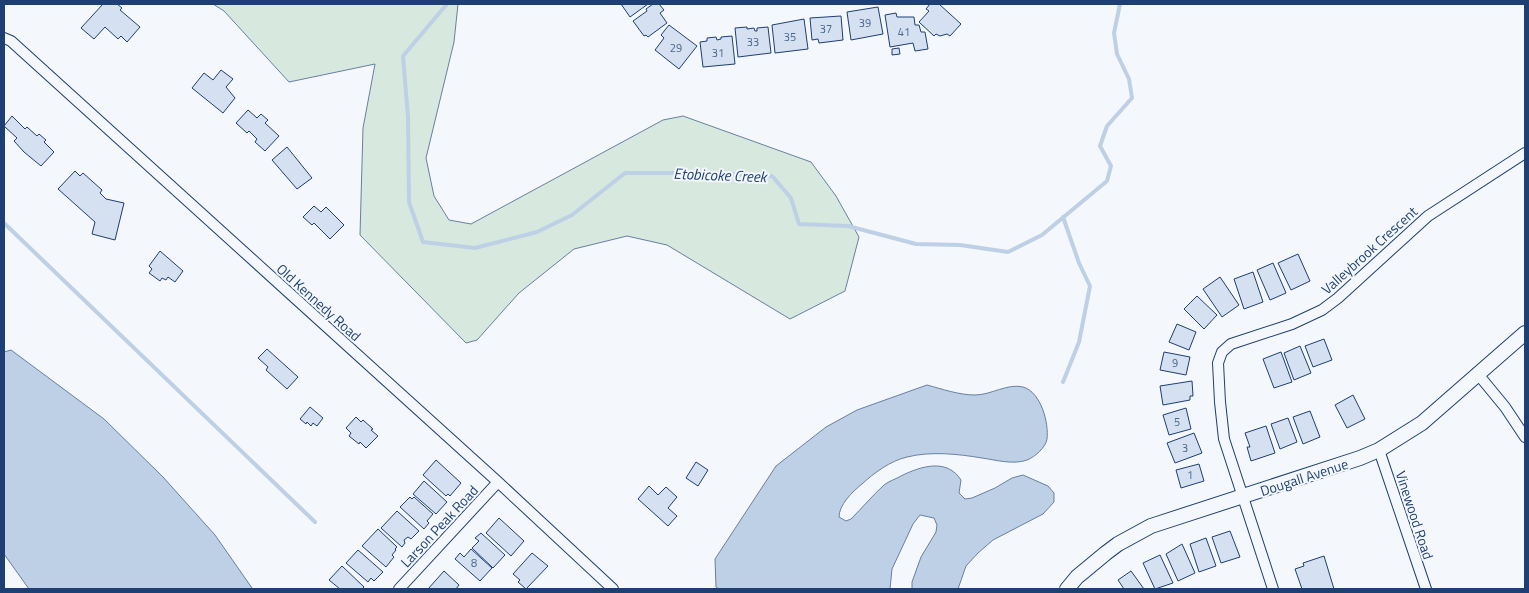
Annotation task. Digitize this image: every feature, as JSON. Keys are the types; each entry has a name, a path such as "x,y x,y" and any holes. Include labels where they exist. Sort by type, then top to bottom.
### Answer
{"street":[{"name":"Old Kennedy Road","path":"4,38 11,41 614,589"},
{"name":"Valleybrook Crescent","path":"1273,589 1224,439 1221,423 1218,363 1222,352 1225,348 1292,324 1322,310 1338,298 1428,216 1525,153"},
{"name":"Dougall Avenue","path":"1067,589 1077,577 1106,553 1151,526 1360,458 1379,450 1422,423 1525,333"},
{"path":"1477,373 1505,407 1525,437"},
{"name":"Vinewood Road","path":"1379,450 1426,589"},
{"name":"Larson Peak Road","path":"399,589 498,482"}],"shaded area":[{"path":"213,4 458,4 454,42 426,158 434,196 449,220 471,224 663,120 683,116 811,162 836,196 859,237 845,291 790,319 667,245 627,236 574,249 519,293 477,340 466,343 360,235 363,128 375,64 289,82 224,11"}],"water":[{"path":"11,350 104,419 163,477 215,535 252,588 29,589 4,554 4,352"},
{"path":"927,385 969,395 1017,386 1023,387 1035,395 1039,401 1047,425 1046,442 1033,457 1016,462 944,454 916,455 901,459 888,464 854,491 841,508 839,517 846,521 851,519 886,484 909,472 933,466 941,466 955,473 961,480 959,493 965,499 972,498 1012,478 1023,475 1048,486 1054,493 1054,502 1043,514 993,540 978,553 966,566 958,589 912,589 912,582 921,557 936,532 937,525 934,518 920,515 913,524 892,569 890,589 719,589 716,587 715,559 776,466 826,427 857,410"}],"building":[{"path":"103,4 117,4 122,8 120,10 140,27 127,42 121,36 118,39 105,27 94,39 81,28"},
{"path":"621,4 648,4 630,17"},
{"path":"653,4 659,4 664,10 660,13 667,23 648,37 644,36 633,21"},
{"path":"930,4 939,4 961,24 950,36 947,34 940,36 936,34 934,36 919,22 929,11 926,9"},
{"path":"878,7 883,34 851,40 847,12"},
{"path":"896,13 897,17 914,17 915,25 919,25 921,32 925,32 928,49 915,51 913,43 890,47 885,15"},
{"path":"841,16 843,40 819,43 818,39 812,40 810,18"},
{"path":"804,19 808,49 775,53 772,25"},
{"path":"669,25 697,46 679,69 655,50 664,38 661,35"},
{"path":"747,27 747,29 754,28 757,31 757,28 768,27 771,53 738,57 735,28"},
{"path":"732,36 735,64 703,67 700,42 707,41 707,38 716,37 717,40 721,39 721,37"},
{"path":"899,48 900,54 892,55 892,49"},
{"path":"221,70 233,79 226,87 235,98 223,113 192,88 204,73 213,80"},
{"path":"248,110 257,118 261,114 268,120 265,123 279,136 265,151 255,142 257,139 249,131 247,133 236,123"},
{"path":"12,116 25,129 27,127 37,136 39,134 46,140 44,142 54,152 41,166 24,152 14,141 17,138 4,126"},
{"path":"287,147 312,178 297,189 272,160"},
{"path":"75,171 80,176 83,173 102,190 100,193 106,199 124,203 115,240 92,234 95,222 58,189"},
{"path":"314,206 321,212 326,207 344,225 330,239 314,223 312,225 303,217"},
{"path":"160,251 183,271 175,282 168,277 166,280 162,278 160,281 149,273 152,269 149,266"},
{"path":"1298,254 1310,281 1291,290 1278,263"},
{"path":"1273,263 1286,293 1270,300 1257,270"},
{"path":"1253,272 1263,302 1244,309 1234,279"},
{"path":"1220,277 1239,305 1222,317 1203,289"},
{"path":"1197,296 1217,315 1204,329 1184,309"},
{"path":"1177,324 1196,332 1189,350 1169,342"},
{"path":"1324,339 1332,360 1313,367 1305,346"},
{"path":"1300,346 1311,373 1294,380 1284,353"},
{"path":"267,349 298,377 287,389 266,370 268,367 258,358"},
{"path":"1164,352 1190,357 1186,375 1160,370"},
{"path":"1281,352 1292,382 1274,388 1263,359"},
{"path":"1192,381 1193,396 1190,396 1190,400 1163,405 1160,386"},
{"path":"1353,395 1365,419 1347,428 1335,405"},
{"path":"310,407 323,418 317,426 313,423 311,426 307,422 306,424 300,419"},
{"path":"1186,408 1191,429 1169,435 1163,415"},
{"path":"1310,411 1320,437 1303,444 1293,417"},
{"path":"356,417 361,422 363,420 378,436 366,448 349,436 351,433 346,428"},
{"path":"1288,418 1297,442 1280,449 1271,424"},
{"path":"1266,426 1275,453 1251,461 1247,447 1250,447 1245,433"},
{"path":"1194,433 1202,453 1175,463 1167,443"},
{"path":"436,460 461,483 450,496 448,494 446,496 423,475"},
{"path":"696,462 708,470 698,486 686,478"},
{"path":"1199,464 1204,481 1181,488 1176,470"},
{"path":"424,481 447,502 436,514 413,494"},
{"path":"649,486 658,495 666,487 677,497 668,508 677,516 668,526 638,499"},
{"path":"410,497 412,499 414,497 433,514 427,521 429,523 424,529 400,507"},
{"path":"397,511 419,531 411,539 408,537 404,540 405,543 402,547 381,528"},
{"path":"499,518 524,541 511,556 486,533"},
{"path":"378,529 397,547 392,555 394,557 386,567 362,546"},
{"path":"1230,531 1240,557 1221,563 1212,537"},
{"path":"481,533 505,555 493,568 472,548 479,541 475,538"},
{"path":"1206,538 1216,566 1199,572 1190,544"},
{"path":"1182,544 1195,573 1178,581 1166,554"},
{"path":"471,549 492,568 480,581 455,559 460,553 464,557"},
{"path":"358,550 383,572 374,581 371,578 368,582 346,563"},
{"path":"532,553 548,566 526,589 513,574"},
{"path":"1160,555 1173,583 1155,589 1143,563"},
{"path":"1324,556 1334,589 1302,589 1295,569 1304,566 1303,563"},
{"path":"342,566 364,587 362,589 340,589 329,580"},
{"path":"444,571 459,585 456,589 428,589"},
{"path":"1131,571 1144,589 1124,589 1118,580"}],"waterway":[{"name":"Etobicoke Creek","path":"447,4 403,56 408,117 409,202 423,242 475,248 537,232 572,215 625,173 717,173 772,176 791,198 799,224 848,226 916,244 960,245 1008,252 1042,235 1107,181 1111,166 1100,146 1107,126 1132,98 1129,79 1117,54 1114,33 1120,4"},
{"path":"1063,217 1079,263 1090,286 1079,342 1063,382"},
{"path":"4,223 315,522"}]}
